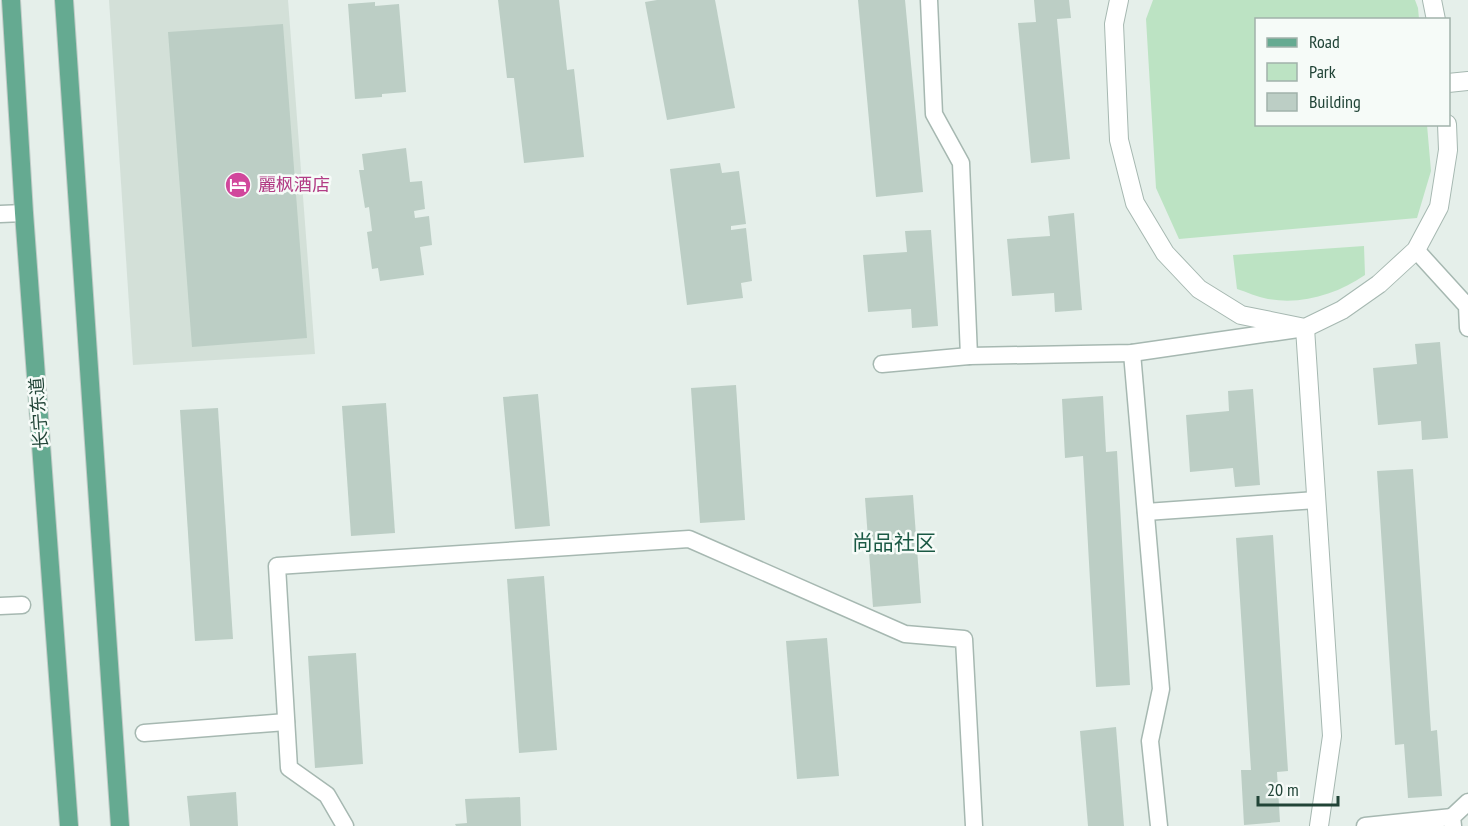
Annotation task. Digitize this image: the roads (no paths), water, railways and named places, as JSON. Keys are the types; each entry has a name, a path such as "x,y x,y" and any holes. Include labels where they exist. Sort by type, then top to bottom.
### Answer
{"main road":[{"name":"长宁东道","path":"11,0 24,213 69,826"},
{"path":"64,0 120,826"}],"street":[{"path":"1119,0 1114,24 1119,140 1135,203 1165,253 1199,289 1241,315 1305,328 1342,310 1379,284 1416,250 1439,207 1448,150 1448,126"},
{"path":"1432,0 1436,18"},
{"path":"1450,83 1468,81"},
{"path":"1305,328 1332,736 1319,826"}],"lane":[{"path":"929,0 934,114 961,163 969,356"},
{"path":"0,214 24,213"},
{"path":"1416,250 1467,306 1468,328"},
{"path":"882,364 969,356 1132,353 1305,328"},
{"path":"1132,353 1161,689 1150,741 1159,826"},
{"path":"1146,512 1316,500"},
{"path":"345,826 327,795 289,768 277,566 689,539 905,634 964,639 974,826"},
{"path":"0,606 22,605"},
{"path":"144,733 286,722"},
{"path":"1365,826 1452,821 1468,802"}],"place":[{"name":"麗枫酒店","path":"238,185"}],"district":[{"name":"尚品社区","path":"894,543"}]}
